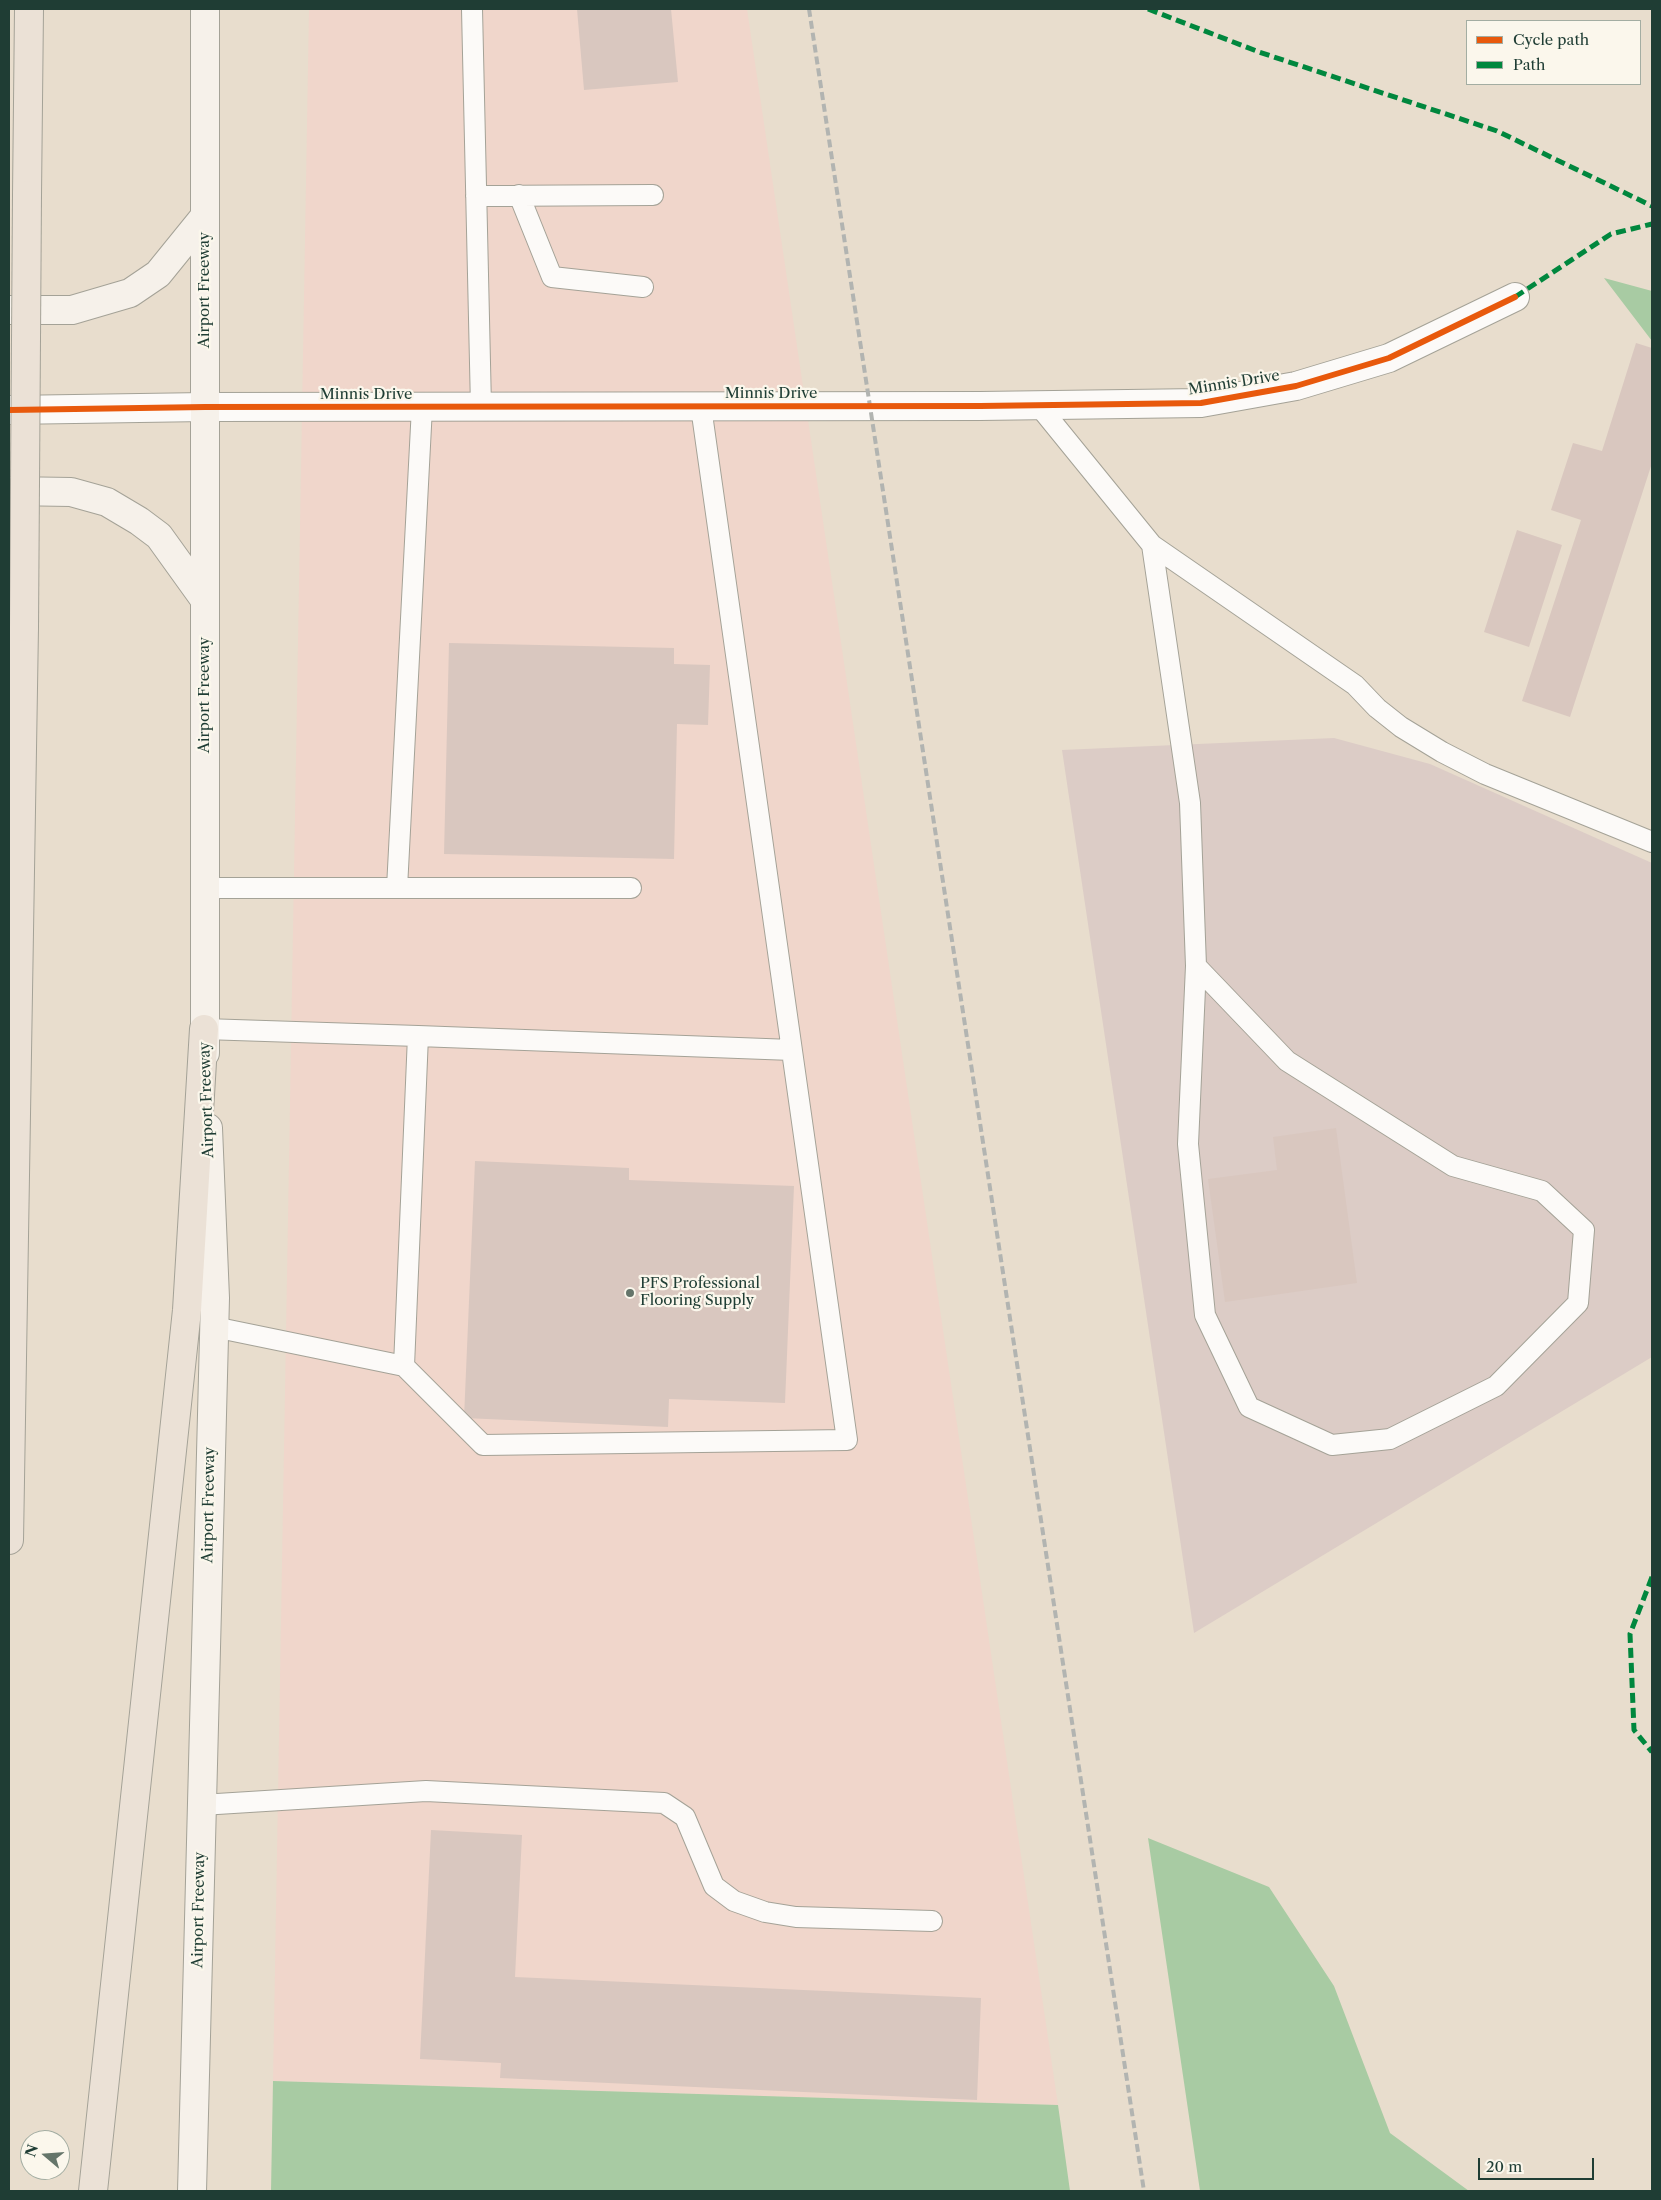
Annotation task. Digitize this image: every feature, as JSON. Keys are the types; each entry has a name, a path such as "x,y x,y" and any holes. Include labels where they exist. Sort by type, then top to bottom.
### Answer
{"highway":[{"path":"9,1540 24,627 29,9"},
{"path":"93,2191 187,1310 204,1029"}],"main road":[{"name":"Airport Freeway","path":"192,2191 215,1298 204,1029 206,888 205,9"},
{"path":"9,310 72,310 130,294 158,274 205,216"},
{"path":"9,490 71,492 107,502 139,521 159,536 205,600"}],"street":[{"name":"Minnis Drive","path":"9,410 205,407 1039,406 1200,403 1296,386 1389,358 1514,297"}],"lane":[{"path":"472,9 481,407"},
{"path":"519,195 552,278 642,288"},
{"path":"476,196 653,195"},
{"path":"1039,406 1152,545 1355,685 1377,708 1401,727 1442,752 1485,774 1652,842"},
{"path":"397,888 422,407"},
{"path":"214,1327 404,1366 483,1445 847,1440 701,407"},
{"path":"1152,545 1190,803 1196,966 1188,1144 1205,1315 1249,1407 1332,1446 1390,1439 1496,1386 1578,1303 1584,1230 1542,1190 1453,1166 1287,1061 1196,966"},
{"path":"206,888 631,888"},
{"path":"204,1029 792,1050"},
{"path":"404,1366 418,1036"},
{"path":"201,1805 426,1791 664,1803 685,1817 714,1886 734,1901 765,1912 796,1917 932,1921"}],"shaded area":[{"path":"309,9 747,9 1058,2105 273,2081"},
{"path":"1334,738 1430,764 1652,863 1652,1357 1194,1633 1062,750"}],"green space":[{"path":"1604,278 1652,291 1652,341"},
{"path":"1148,1838 1269,1887 1334,1986 1390,2133 1469,2191 1200,2191"},
{"path":"273,2081 1058,2105 1070,2191 271,2191"}],"building":[{"path":"577,9 671,9 678,82 584,90"},
{"path":"1636,343 1652,348 1652,463 1570,717 1522,701 1581,520 1551,510 1573,443 1602,451"},
{"path":"1517,530 1562,545 1529,647 1484,632"},
{"path":"449,643 674,648 674,664 710,665 708,725 677,724 674,859 444,854"},
{"path":"1336,1128 1357,1283 1225,1302 1208,1179 1277,1170 1273,1137"},
{"name":"PFS Professional Flooring Supply","path":"475,1161 629,1168 629,1180 794,1186 785,1403 669,1399 668,1427 464,1418"},
{"path":"431,1830 522,1835 515,1977 981,1998 977,2100 500,2078 501,2063 420,2059"}],"railway":[{"path":"809,9 1144,2191"}],"marked path":[{"path":"1148,9 1259,52 1497,131 1652,206"},
{"path":"1515,297 1611,234 1652,224"},
{"path":"1652,1577 1630,1634 1634,1730 1652,1752"}],"cycle path":[{"path":"9,410 205,407 980,406 1201,403 1296,386 1389,358 1515,297"}],"place":[{"name":"PFS Professional Flooring Supply","path":"630,1293"}]}
